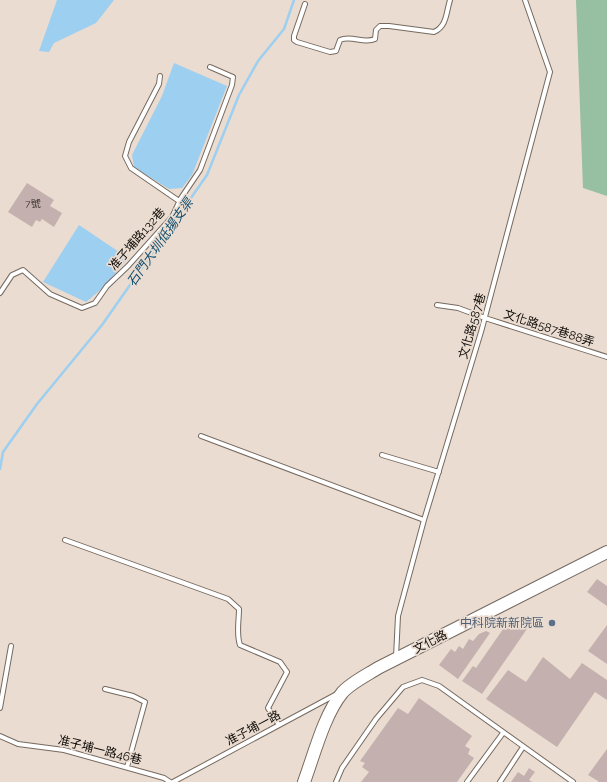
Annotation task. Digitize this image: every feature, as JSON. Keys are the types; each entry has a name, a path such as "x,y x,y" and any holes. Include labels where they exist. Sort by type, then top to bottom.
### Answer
{"main road":[{"name":"文化路","path":"304,782 323,730 334,706 343,692 378,668 607,552"}],"lane":[{"path":"305,4 294,40 330,52 336,51 340,40 346,37 371,41 375,39 376,30 380,26 434,32 440,29 443,25 450,0"},
{"name":"文化路587巷","path":"396,659 398,616 424,520 485,318 550,72 526,0"},
{"name":"准子埔路132巷","path":"0,293 12,276 23,270 50,294 82,308 95,303 107,286 128,266 172,218 179,201 200,170 234,77 210,67"},
{"path":"160,76 159,84 128,142 125,156 131,168 179,201"},
{"name":"文化路587巷88弄","path":"437,305 458,308 607,357"},
{"path":"201,436 424,520"},
{"path":"382,454 439,472"},
{"path":"65,540 228,598 239,609 239,627 237,637 240,645 280,662 287,672 268,708 279,726"},
{"path":"0,708 11,646"},
{"path":"336,782 342,768 376,720 403,687 422,680 439,686 573,782"},
{"path":"105,689 133,696 145,702 127,767"},
{"name":"准子埔一路","path":"174,782 343,692"},
{"path":"467,782 503,733"},
{"name":"准子埔一路46巷","path":"0,736 18,744 64,750 127,767 164,778 170,782"},
{"path":"500,782 524,747"}],"green space":[{"path":"576,0 607,0 607,196 583,188"}],"water":[{"path":"57,0 114,0 96,23 54,43 49,52 39,51"},
{"path":"174,63 227,86 192,175 182,188 169,189 134,167 132,155 162,96"},
{"path":"79,225 128,258 105,286 86,302 43,282"}],"building":[{"path":"27,183 54,200 50,206 62,213 54,227 42,219 40,222 36,220 32,227 8,212"},
{"path":"597,579 607,586 607,606 587,592"},
{"path":"518,620 529,626 482,694 462,681 473,666 476,668 508,622"},
{"path":"607,625 607,664 588,651"},
{"path":"486,631 490,633 458,679 439,665 451,649 455,652 459,646 463,649 469,639 473,641 479,634"},
{"path":"543,657 570,679 582,663 607,680 607,700 595,692 557,747 486,699 508,670 526,682"},
{"path":"419,698 472,736 465,746 470,749 468,754 474,758 457,782 361,782 369,772 362,767 365,763 360,761 398,708 408,714"},
{"path":"607,749 607,782 598,782 588,775"},
{"path":"529,768 535,772 529,780 532,782 511,782 518,772 524,776"}],"waterway":[{"name":"石門大圳低揚支渠","path":"0,469 3,452 37,404 102,325 207,175 239,95 258,61 284,29 294,0"}],"place":[{"name":"中科院新新院區","path":"552,623"}]}
